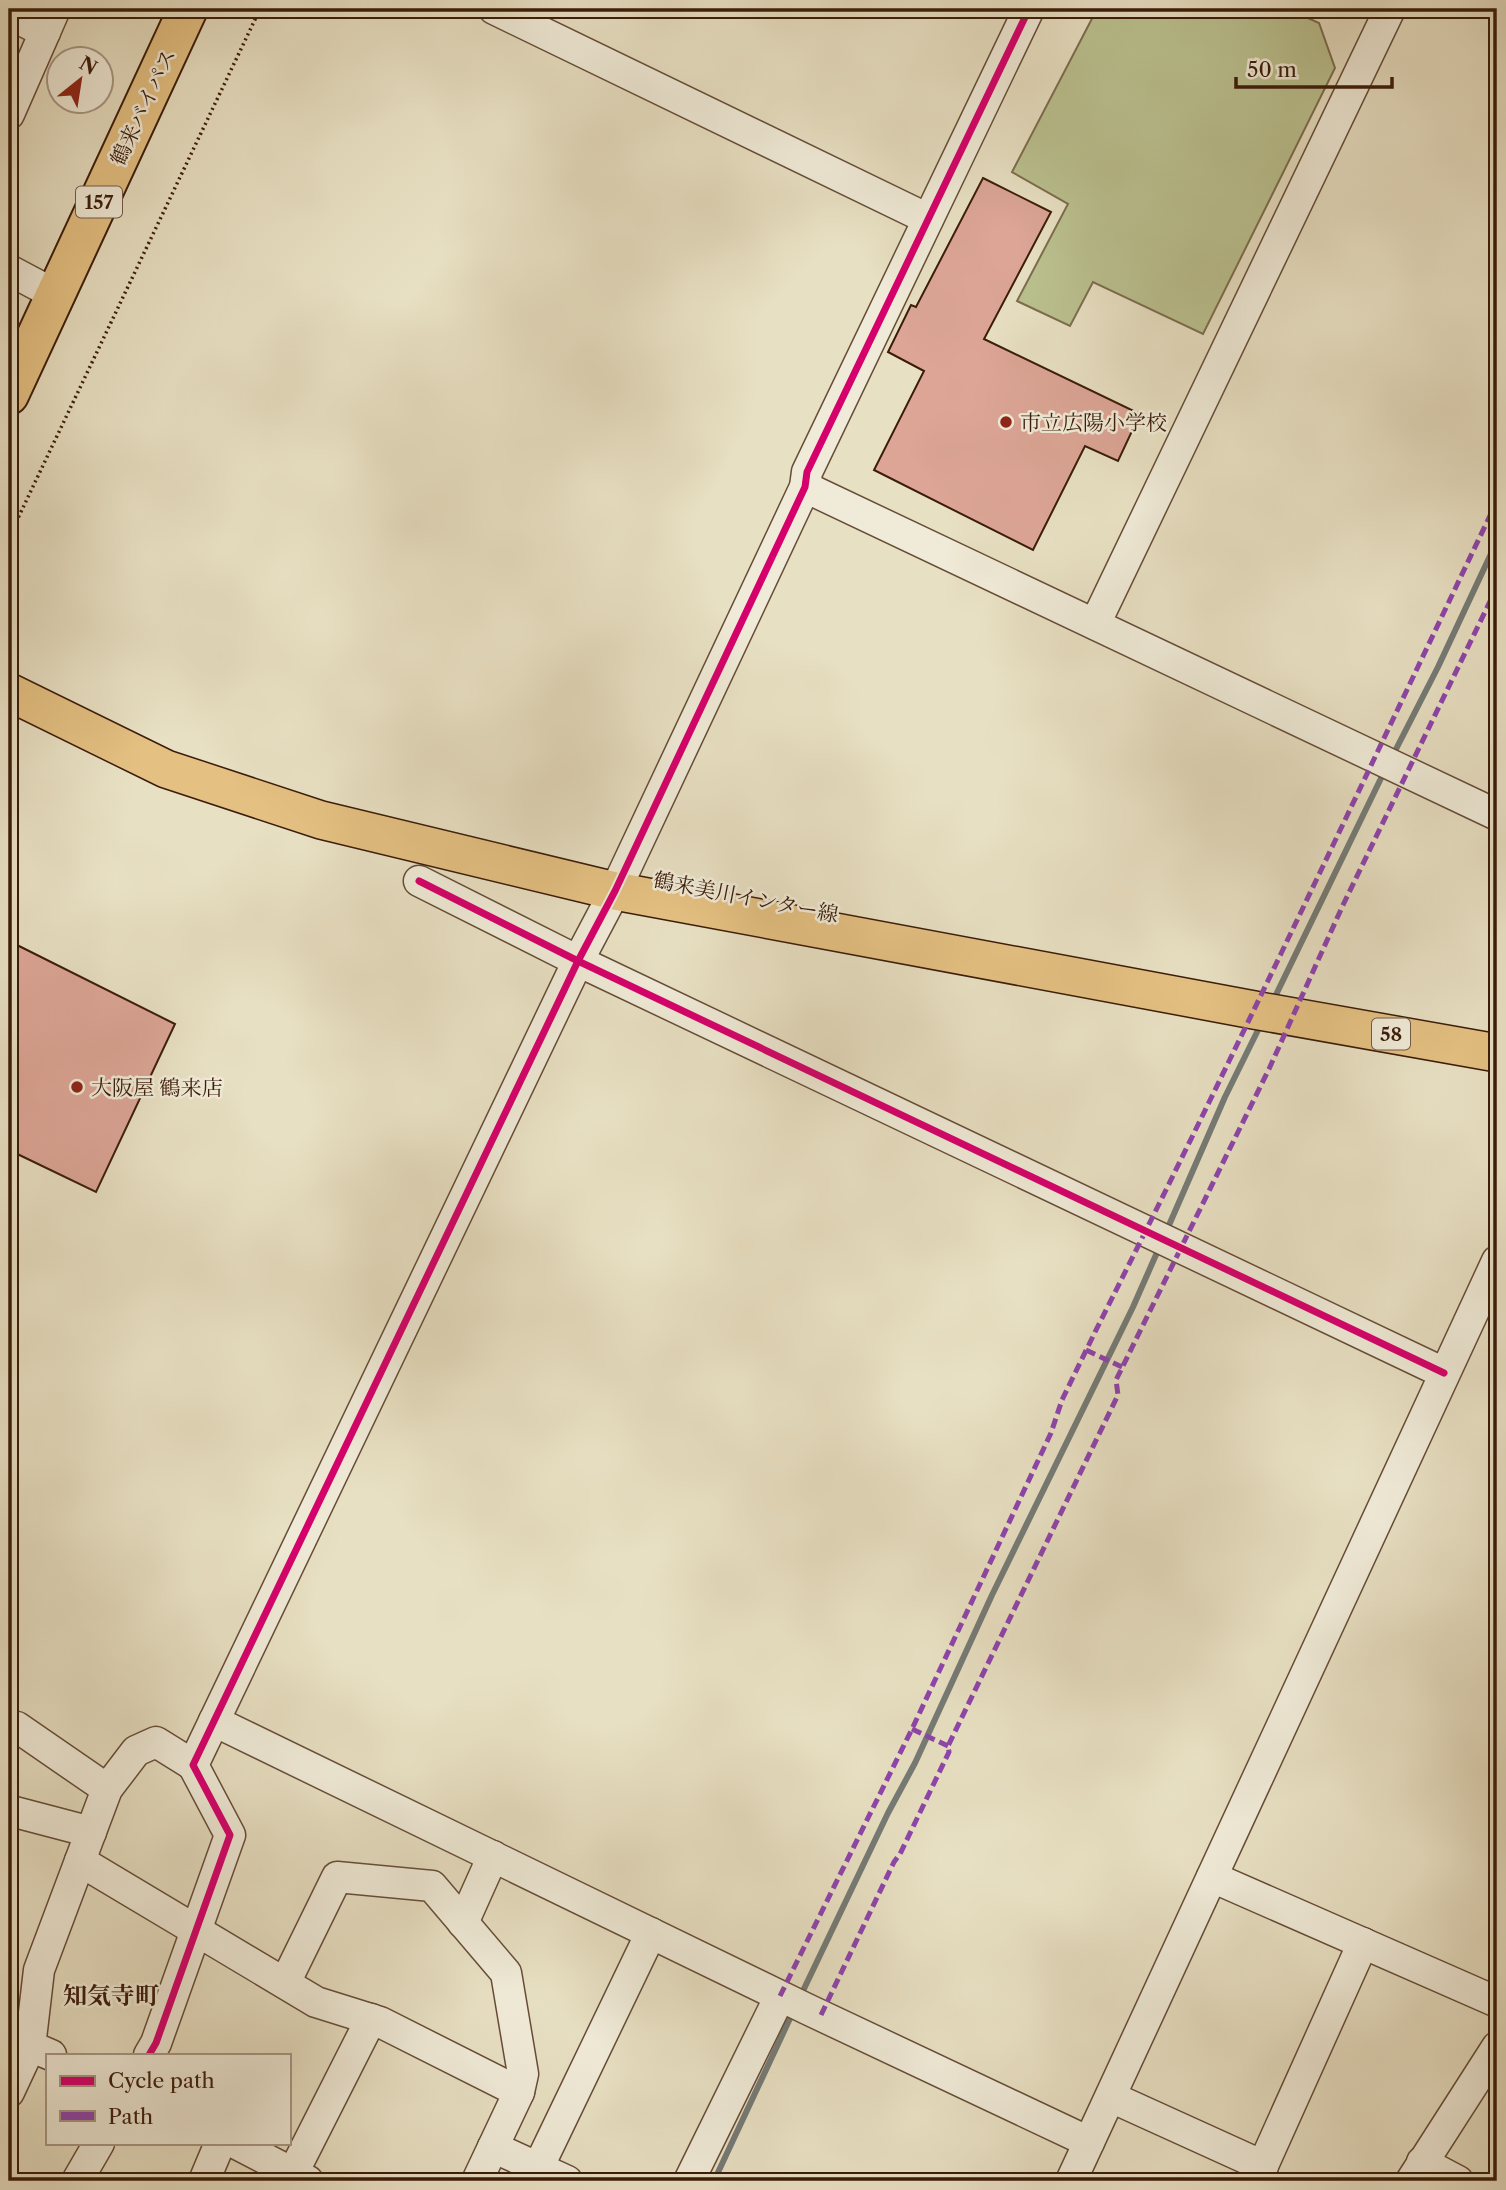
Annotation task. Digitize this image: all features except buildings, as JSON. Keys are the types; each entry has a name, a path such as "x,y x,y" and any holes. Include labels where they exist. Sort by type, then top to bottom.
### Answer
{"highway":[{"name":"鶴来バイパス","path":"9,395 188,9"}],"main road":[{"name":"鶴来美川インター線","path":"9,691 166,769 321,820 615,891 1497,1053"}],"street":[{"path":"494,9 928,219"},
{"path":"193,1765 578,961 615,891 805,486 807,472 1029,9"},
{"path":"1095,624 1390,9"},
{"path":"9,14 50,20 9,114"},
{"path":"9,270 56,295"},
{"path":"805,486 1497,815"},
{"path":"419,881 578,961 1444,1373"},
{"path":"1071,2181 1497,1261"},
{"path":"214,1721 1089,2143"},
{"path":"9,1726 17,1727 107,1789"},
{"path":"9,2092 30,2047 39,1970 107,1789 136,1751 156,1742 193,1765 230,1835 156,2043 150,2054"},
{"path":"9,1815 11,1811 91,1832"},
{"path":"463,1923 493,1856"},
{"path":"80,1861 316,2002 371,2019 519,2092"},
{"path":"285,1983 337,1877 432,1886 506,1973 523,2074 519,2092 477,2181"},
{"path":"1212,1877 1497,2002"},
{"path":"538,2168 651,1933"},
{"path":"1111,2097 1259,2174 1363,1943"},
{"path":"689,2181 792,2001"},
{"path":"237,2144 300,2177 371,2019"},
{"path":"1458,2181 1416,2172 1497,2047"},
{"path":"77,2181 98,2144"},
{"path":"204,2181 220,2144"},
{"path":"493,2147 567,2181"}],"path":[{"path":"9,537 260,9"}],"green space":[{"path":"1097,9 1288,9 1319,23 1335,68 1203,334 1093,282 1070,326 1017,301 1068,204 1012,172"}],"waterway":[{"path":"1392,757 1497,541"},
{"path":"1272,1003 1385,770"},
{"path":"1166,1232 1225,1097 1262,1022"},
{"path":"801,1995 888,1813 915,1763 992,1595 1133,1307 1159,1248"},
{"path":"714,2181 793,2012"}],"marked path":[{"path":"780,1996 912,1729 1051,1433 1062,1400 1249,1019 1497,501"},
{"path":"821,2015 1118,1395 1116,1380 1269,1069 1343,905 1497,587"},
{"path":"1086,1350 1122,1367"},
{"path":"912,1729 948,1746"}],"cycle path":[{"path":"150,2054 156,2043 230,1835 193,1765 578,961 615,891 805,487 807,472 1029,9"},
{"path":"419,881 578,961 1444,1373"}],"place":[{"name":"市立広陽小学校","path":"1006,422"},
{"name":"大阪屋 鶴来店","path":"77,1087"}],"district":[{"name":"知気寺町","path":"111,1995"}]}
